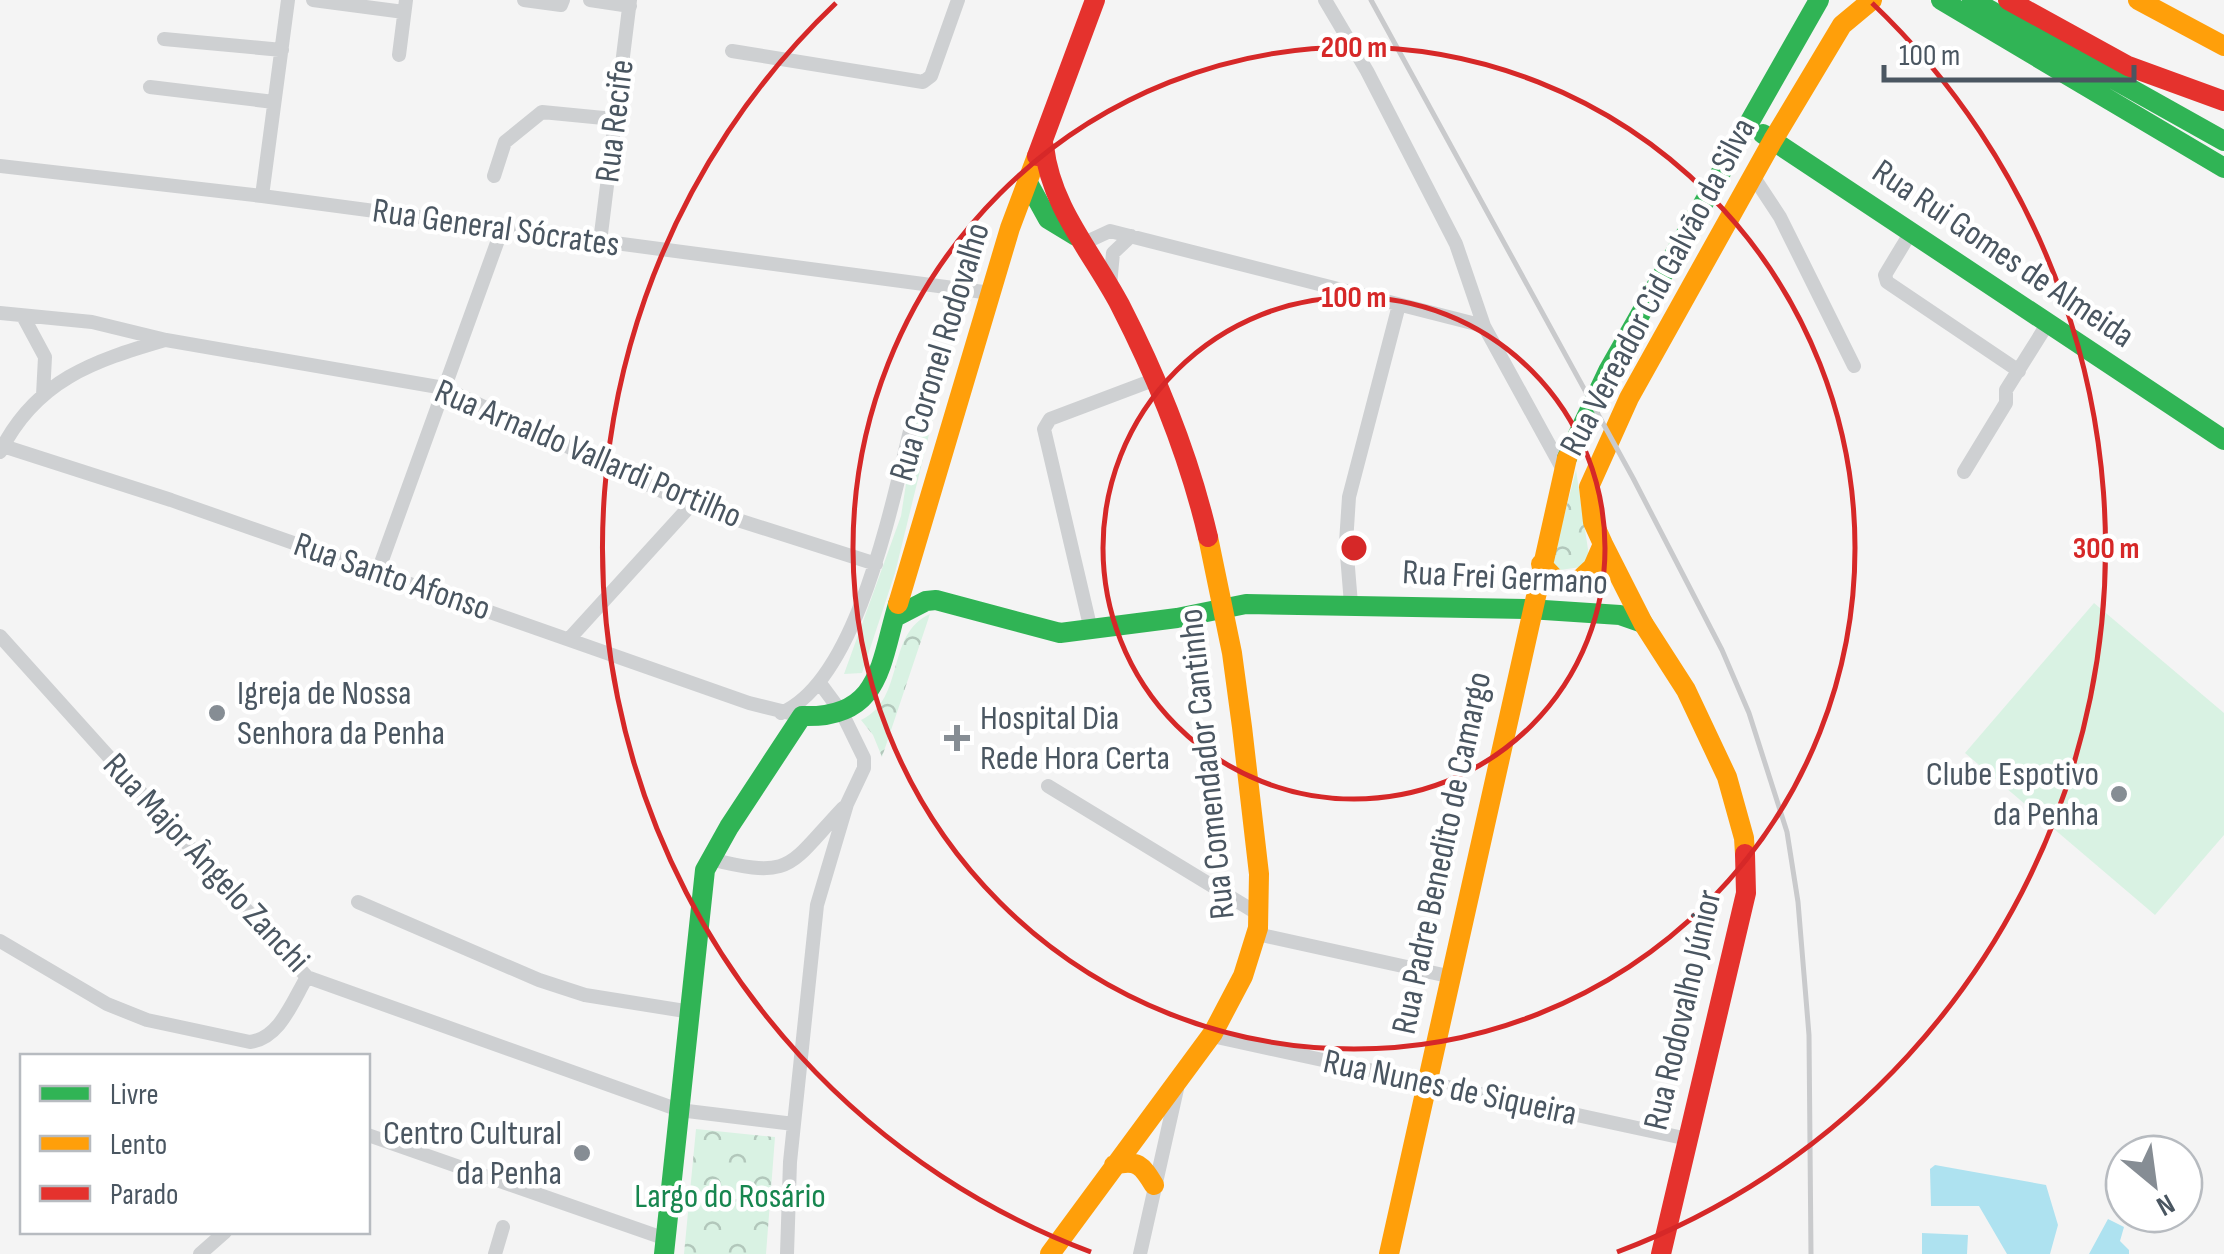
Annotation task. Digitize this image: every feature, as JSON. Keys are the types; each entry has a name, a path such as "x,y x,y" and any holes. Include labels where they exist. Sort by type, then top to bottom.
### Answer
{"main road":[{"name":"Rua Coronel Rodovalho","path":"842,713 859,704 873,688 1027,181 1095,0"},
{"name":"Rua Vereador Cid Galvão da Silva","path":"1562,468 1608,371 1818,0"},
{"name":"Rua Vereador Cid Galvão da Silva","path":"1642,623 1589,505 1588,487 1594,470 1629,398 1773,140 1842,25 1872,0"},
{"path":"2008,0 2128,66 2224,101"},
{"path":"2138,0 2224,46"},
{"path":"1956,2 2224,141"},
{"path":"1956,2 2224,168"},
{"name":"Rua Rui Gomes de Almeida","path":"1746,123 2224,440"},
{"name":"Rua Comendador Cantinho","path":"1044,139 1051,182 1079,240 1137,332 1199,496 1226,607 1244,740 1258,925 1234,994 1212,1036 1178,1088 1114,1165 1050,1254"},
{"name":"Rua Comendador Cantinho","path":"1027,181 1048,219 1079,240"},
{"name":"Rua Padre Benedito de Camargo","path":"1389,1254 1562,468"},
{"path":"1541,564 1546,575 1558,583 1580,581 1596,568 1604,544"},
{"name":"Rua Frei Germano","path":"895,617 936,600 1044,631 1091,630 1226,607 1351,604 1529,609 1620,615 1642,623"},
{"name":"Rua Rodovalho Júnior","path":"1642,623 1686,690 1727,778 1744,838 1746,893 1661,1254"},
{"path":"665,1246 701,885 710,859 802,716 819,718 842,713"},
{"path":"1114,1165 1142,1165 1154,1185"}],"street":[{"path":"262,196 288,0"},
{"path":"313,0 405,6 399,55"},
{"path":"524,0 560,5 563,0"},
{"path":"590,0 630,3"},
{"path":"732,51 923,82 931,76 958,0"},
{"path":"1325,0 1367,70 1456,244 1484,326 1562,468"},
{"name":"Rua Recife","path":"600,242 630,3"},
{"path":"164,40 282,50"},
{"path":"150,87 274,102"},
{"path":"494,176 505,142 542,112 614,119"},
{"name":"Rua General Sócrates","path":"0,166 262,196 991,293"},
{"path":"1752,176 1780,217 1854,366"},
{"path":"377,574 502,229"},
{"path":"1079,240 1110,232 1131,236 1484,326"},
{"path":"1911,232 1885,276 1886,282 2018,371"},
{"path":"1110,286 1114,254 1131,236"},
{"path":"1351,604 1345,532 1349,497 1398,304"},
{"name":"Rua Arnaldo Vallardi Portilho","path":"0,313 92,322 166,340 444,388 691,504 876,564"},
{"path":"24,318 45,357 43,395"},
{"path":"1964,472 2006,402 2006,390 2048,323"},
{"path":"1,449 23,414 62,378 100,359 166,340"},
{"path":"1091,630 1044,429 1050,419 1156,378"},
{"path":"788,735 787,723 780,713 802,701 819,682 857,613 876,564 911,427"},
{"name":"Rua Santo Afonso","path":"1,449 172,500 780,713 802,716"},
{"path":"569,639 691,504"},
{"name":"Rua Major Ângelo Zanchi","path":"0,636 307,977 679,1110"},
{"path":"787,1254 794,1124 817,905 847,804 864,768 864,758 842,713 819,682"},
{"path":"1048,786 1258,925 1448,976"},
{"path":"710,859 752,870 781,868 793,861 847,804"},
{"path":"358,902 585,996 691,1012"},
{"path":"0,941 107,1004 147,1020 250,1042 264,1040 276,1030 307,977"},
{"name":"Rua Nunes de Siqueira","path":"1212,1036 1688,1139"},
{"path":"1140,1254 1178,1088"},
{"path":"679,1110 794,1124"},
{"path":"370,1137 665,1246"},
{"path":"495,1254 503,1227"},
{"path":"200,1254 222,1234"}],"green space":[{"path":"933,418 895,573 862,673 844,674 901,516 916,419"},
{"path":"1576,470 1589,556 1581,567 1560,570 1552,563"},
{"name":"Clube Espotivo da Penha","path":"2094,603 2224,713 2224,835 2155,915 1965,753"},
{"path":"930,614 882,757 873,735 861,720 884,697 907,636 916,623"},
{"name":"Largo do Rosário","path":"696,1129 775,1137 766,1254 684,1254"}],"water":[{"path":"1935,1165 2046,1185 2058,1225 2050,1254 2007,1254 1979,1206 1931,1206 1930,1169"},
{"path":"2104,1226 2104,1234 2122,1234 2120,1241 2129,1250 2129,1254 2089,1254"},
{"path":"1922,1233 1968,1235 1967,1254 1922,1254"}],"railway":[{"path":"1371,0 1633,478 1722,650 1749,713 1787,832 1798,902 1809,1035 1811,1254"}],"traffic: fast":[{"path":"1567,458 1608,371 1819,0"},
{"path":"1941,0 2224,168"},
{"path":"1972,0 2224,141"},
{"path":"1763,134 2224,440"},
{"path":"1027,181 1048,219 1076,236"},
{"path":"895,617 936,600 1060,633 1177,618 1246,604 1529,609 1620,615 1643,623"},
{"path":"664,1254 705,870 802,716 828,715 848,708 873,684 898,604"}],"traffic: slow":[{"path":"1745,854 1727,777 1686,690 1643,623 1603,544 1593,522 1589,487 1629,398 1773,140 1842,25 1872,0"},
{"path":"2138,0 2224,46"},
{"path":"898,604 1010,228 1037,156"},
{"path":"1389,1254 1567,458"},
{"path":"1050,1254 1213,1033 1243,976 1258,928 1259,874 1242,727 1232,653 1208,537"},
{"path":"1541,564 1559,583 1577,582 1593,567 1603,544"},
{"path":"1114,1165 1138,1165 1154,1185"}],"traffic: jam":[{"path":"1037,156 1095,0"},
{"path":"2008,0 2128,66 2224,101"},
{"path":"1044,146 1064,210 1120,305 1160,390 1192,477 1208,537"},
{"path":"1661,1254 1746,893 1745,854"}],"place":[{"name":"Igreja de Nossa Senhora da Penha","path":"217,713"},
{"name":"Hospital Dia Rede Hora Certa","path":"957,738"},
{"name":"Clube Espotivo da Penha","path":"2119,794"},
{"name":"Centro Cultural da Penha","path":"582,1153"}]}
